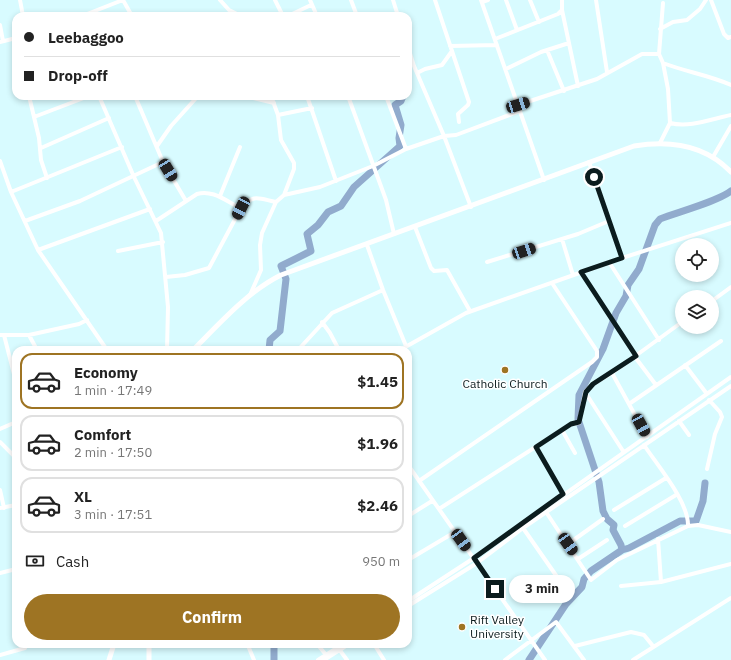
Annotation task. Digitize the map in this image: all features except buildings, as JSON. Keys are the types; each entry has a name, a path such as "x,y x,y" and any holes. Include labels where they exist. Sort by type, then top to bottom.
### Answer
{"street":[{"path":"20,0 22,12"},
{"path":"96,11 123,0 130,12"},
{"path":"220,0 229,10 233,12"},
{"path":"275,0 281,12"},
{"path":"351,0 356,12"},
{"path":"393,0 397,12"},
{"path":"435,0 469,102 468,105 458,114 459,122"},
{"path":"488,0 481,1 544,180"},
{"path":"506,0 517,30"},
{"path":"530,0 539,22"},
{"path":"562,0 562,10 578,86"},
{"path":"596,0 607,72"},
{"path":"660,29 672,22 687,20 700,9 706,0"},
{"path":"711,0 724,34 728,38 731,37"},
{"path":"294,12 311,1 315,12"},
{"path":"660,143 670,123 668,89 663,63 659,54 663,3"},
{"path":"495,39 558,14 562,10"},
{"path":"0,25 1,42 12,39"},
{"path":"506,69 547,50 569,43"},
{"path":"450,46 497,45"},
{"path":"547,50 564,91"},
{"path":"417,73 425,69 442,65 452,51"},
{"path":"518,105 597,79 607,72 642,54 659,54"},
{"path":"412,59 471,207"},
{"path":"663,63 697,74 713,77 731,85"},
{"path":"30,100 41,160 47,178"},
{"path":"34,117 79,100"},
{"path":"102,100 134,177 156,221 163,242 168,308 167,346"},
{"path":"137,100 163,162 186,201"},
{"path":"157,146 171,126 194,100"},
{"path":"262,100 274,103"},
{"path":"249,296 261,270 260,245 262,234 276,202 284,195 294,168 294,163 281,140 278,116 272,100"},
{"path":"309,100 336,181"},
{"path":"349,100 386,200 394,234"},
{"path":"388,100 406,149"},
{"path":"278,116 312,108"},
{"path":"284,195 320,187 373,166 406,149 444,136 456,135 520,111"},
{"path":"670,123 677,125 693,124 731,115"},
{"path":"40,148 109,118"},
{"path":"713,157 731,126"},
{"path":"197,346 249,296 267,282 634,146 660,143 686,146 713,157 731,172"},
{"path":"11,192 122,147"},
{"path":"220,196 240,147"},
{"path":"0,161 11,192 38,250 104,346"},
{"path":"25,221 80,201 134,177 163,162"},
{"path":"589,162 622,258"},
{"path":"156,221 202,192 220,196 241,208"},
{"path":"166,277 209,268 241,208 248,200 253,198 276,202"},
{"path":"38,250 150,209"},
{"path":"487,262 562,239 609,221"},
{"path":"367,245 383,290 406,346 470,311 609,262 731,223"},
{"path":"415,227 431,268 434,271 447,270 470,311"},
{"path":"562,239 573,275"},
{"path":"118,251 163,242"},
{"path":"609,262 659,340"},
{"path":"581,272 635,356 656,385"},
{"path":"419,481 498,428 597,357 597,350 552,283"},
{"path":"719,296 731,287"},
{"path":"301,346 322,322 340,309 383,290"},
{"path":"12,368 2,334 29,335 79,324 87,320"},
{"path":"322,322 330,333 336,346"},
{"path":"439,509 571,424 579,422 586,392 593,384 612,373 675,327"},
{"path":"29,335 35,346"},
{"path":"629,404 721,341"},
{"path":"685,365 707,394"},
{"path":"612,373 650,441"},
{"path":"412,598 474,558 623,451 731,377"},
{"path":"412,604 477,563 523,528 731,386"},
{"path":"586,392 623,451"},
{"path":"707,469 714,434 722,417 720,412 709,400"},
{"path":"678,421 689,436"},
{"path":"0,429 12,424"},
{"path":"562,430 575,453"},
{"path":"0,442 12,454"},
{"path":"644,445 676,495 688,518 688,526"},
{"path":"536,447 566,499"},
{"path":"412,471 545,660"},
{"path":"614,510 666,478"},
{"path":"0,490 2,508 12,506"},
{"path":"625,526 676,495"},
{"path":"412,514 432,501"},
{"path":"546,512 591,580 617,560 658,539 688,526 704,526 731,532"},
{"path":"568,544 603,519"},
{"path":"523,528 570,594"},
{"path":"412,558 455,532"},
{"path":"658,539 661,582"},
{"path":"578,559 607,540"},
{"path":"621,586 661,582 731,564"},
{"path":"0,573 12,570"},
{"path":"633,660 731,598"},
{"path":"505,660 532,641 554,622 559,623 584,660"},
{"path":"575,646 631,632 644,635 653,646"},
{"path":"0,655 25,648"},
{"path":"109,660 113,648"},
{"path":"149,648 149,660"},
{"path":"249,648 254,660"},
{"path":"320,648 326,658"},
{"path":"376,648 384,660"},
{"path":"319,660 326,658 339,649 347,660"}],"waterway":[{"path":"269,346 270,340 280,331 286,279 281,266 311,251 307,234 318,225 328,212 341,206 354,187 400,146 399,138 401,125 395,105 401,100"},
{"path":"529,660 566,604 582,587 584,579 591,571 622,550 613,530 614,525 607,519 603,511 599,482 578,419 579,395 603,349 616,313 626,296 628,285 639,269 655,225 660,219 717,199 731,191"},
{"path":"622,550 629,548 680,521 696,521 703,501 705,483"},
{"path":"274,648 274,660"}],"place":[{"name":"Catholic Church","path":"505,370"},
{"name":"Rift Valley University","path":"462,627"}],"route":[{"path":"495,589 474,558 563,494 536,447 571,424 579,422 586,392 598,380 612,373 636,356 581,272 622,258 594,177"}]}
